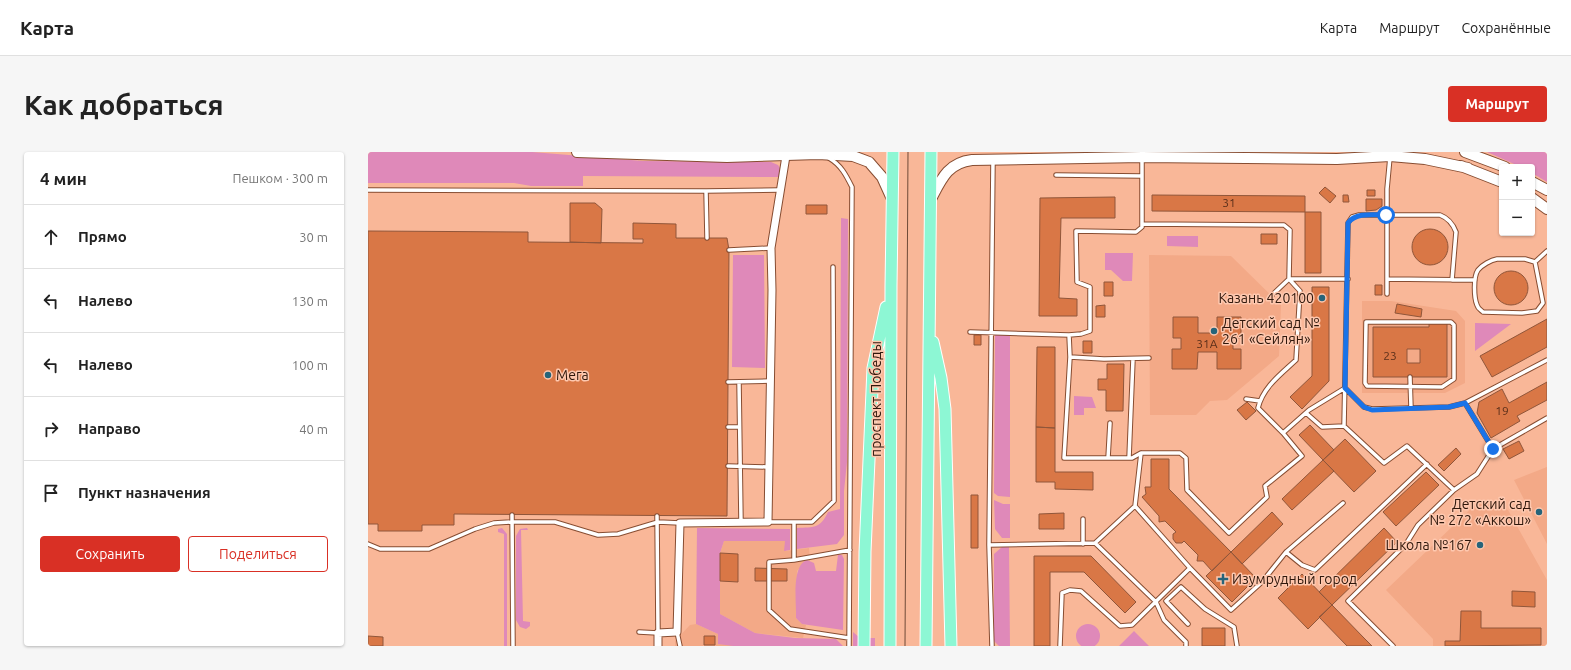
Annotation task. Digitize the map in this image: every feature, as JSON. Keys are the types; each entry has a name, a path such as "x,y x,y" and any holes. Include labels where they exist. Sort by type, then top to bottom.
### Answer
{"main road":[{"path":"576,152 727,157 823,154 853,156 869,162 882,177 892,200"},
{"name":"проспект Победы","path":"890,646 893,152"},
{"path":"926,646 930,152"},
{"path":"1268,152 1290,159"},
{"path":"1418,152 1468,168 1499,181"},
{"path":"1466,152 1499,165"},
{"path":"930,201 942,178 955,164 972,160 1142,157 1337,159 1390,156 1425,159 1468,168"},
{"path":"1535,184 1547,190"},
{"path":"1535,200 1547,209"},
{"path":"864,646 865,552 873,368 891,287"},
{"path":"928,304 933,348 941,378 945,410 948,553 952,646"}],"street":[{"path":"658,646 658,633 677,632 680,523 768,522 770,467 771,248 786,156"}],"lane":[{"path":"823,154 835,161 845,172 852,187 849,646"},
{"path":"1387,294 1386,215 1390,156"},
{"path":"970,332 1069,335 1081,334 1090,331 1090,287 1077,282 1076,232 1136,232 1142,227 1142,157"},
{"path":"992,646 989,545 993,160"},
{"path":"1056,175 1142,176"},
{"path":"368,190 780,190"},
{"path":"706,191 707,238"},
{"path":"1344,426 1348,223 1352,217 1386,215 1446,217 1456,232 1452,280"},
{"path":"1069,335 1070,357 1064,458 1129,458 1141,453 1180,453 1186,458 1187,490 1229,533 1267,497 1265,486 1302,456 1283,433 1258,408 1267,389 1296,360 1300,291 1289,278 1290,230 1284,224 1142,224"},
{"path":"729,250 771,248"},
{"path":"1535,262 1547,251"},
{"path":"1525,259 1535,262 1543,303 1537,311 1522,313 1484,312 1476,303 1475,280 1478,270 1492,260 1525,259"},
{"path":"768,522 812,522 822,514 834,500 833,267"},
{"path":"1271,296 1289,278 1348,279"},
{"path":"1387,279 1475,280"},
{"path":"1366,322 1451,322 1454,325 1454,379 1442,387 1410,387 1367,386 1365,383 1366,322"},
{"path":"1070,357 1149,358"},
{"path":"1129,458 1133,358"},
{"path":"1345,388 1364,407 1372,410 1449,407 1465,403 1547,360"},
{"path":"1410,377 1410,408"},
{"path":"728,382 770,381"},
{"path":"739,382 741,522"},
{"path":"1283,433 1306,413 1345,388"},
{"path":"1246,399 1260,401"},
{"path":"1465,403 1493,449"},
{"path":"1306,413 1322,427 1344,426 1384,463 1407,446 1454,490"},
{"path":"1393,646 1348,601 1406,544 1418,525 1454,490 1477,474 1493,449 1547,418"},
{"path":"1108,458 1110,423"},
{"path":"728,427 739,427"},
{"path":"989,545 1095,544 1135,506 1141,453"},
{"path":"1286,552 1302,566 1315,570 1427,464"},
{"path":"728,466 770,467"},
{"path":"1135,506 1190,568 1231,610 1262,582 1286,552 1343,502"},
{"path":"512,515 513,646"},
{"path":"639,632 658,633 658,516"},
{"path":"1083,519 1083,544"},
{"path":"368,544 380,549 429,549 475,529 494,523 555,522 598,535 618,534 658,522 680,523"},
{"path":"794,522 794,560"},
{"path":"1095,544 1156,602 1164,620 1186,642 1186,646"},
{"path":"849,638 790,629 769,610 769,562 794,560 850,550"},
{"path":"1060,646 1062,593 1070,590 1081,591 1120,626 1132,625 1190,568"},
{"path":"1156,602 1162,603 1166,601 1181,588 1205,610 1234,627 1237,646"},
{"path":"1166,601 1188,624"},
{"path":"677,632 680,646"}],"shaded area":[{"path":"368,152 532,152 643,161 771,162 778,165 783,173 782,177 583,176 583,186 531,186 514,183 368,183"},
{"path":"1487,152 1547,152 1547,182 1535,175 1535,164 1514,164"},
{"path":"841,218 848,219 847,462 844,491 844,535 837,544 797,549 797,528 816,526 822,522 828,512 840,509"},
{"path":"1167,236 1198,236 1198,247 1167,246"},
{"path":"1105,253 1133,253 1132,281 1123,281 1111,270 1105,270"},
{"path":"733,255 764,255 765,368 732,367"},
{"name":"Детский сад № 261 «Сейлян»","path":"1149,255 1231,256 1281,305 1279,356 1227,400 1210,401 1196,415 1150,415"},
{"path":"1362,301 1391,301 1456,311 1465,321 1465,383 1445,393 1362,393"},
{"path":"1475,323 1511,324 1475,351"},
{"path":"995,335 1010,335 1010,497 998,496 994,493"},
{"path":"1074,396 1092,397 1096,408 1084,408 1084,415 1074,415"},
{"name":"Детский сад № 272 «Аккош»","path":"1547,467 1547,544 1514,480"},
{"path":"994,500 1003,504 1010,504 1010,538 1002,538 995,529"},
{"name":"Школа №167","path":"1478,502 1508,510 1547,580 1547,646 1433,646 1433,639 1386,590"},
{"path":"502,528 507,534 507,646 504,646 504,534 498,532 498,529"},
{"path":"527,528 528,530 521,530 523,621 530,622 530,626 526,629 520,627 516,620 516,536 520,529"},
{"path":"697,528 790,529 790,550 784,551 785,541 724,541 720,553 720,614 755,633 795,638 836,639 843,646 733,646 718,644 718,634 696,624"},
{"path":"724,541 785,541 786,551 809,548 810,561 807,560 797,571 796,618 802,624 806,625 803,638 755,633 720,614 720,553"},
{"path":"1009,546 1010,646 999,646 994,641 994,554 1002,547"},
{"path":"838,555 842,555 844,559 843,630 802,624 796,618 796,583 799,568 802,563 807,560 814,563 816,571 836,571"},
{"path":"696,624 718,634 733,646 675,646 675,641 690,625"},
{"path":"1088,624 1093,625 1099,631 1099,641 1093,647 1088,648 1083,647 1077,641 1076,636 1077,631 1083,625"},
{"path":"1134,631 1149,646 1119,646"},
{"path":"853,632 860,638 875,638 875,646 853,646"}],"building":[{"path":"1325,187 1336,196 1330,203 1319,193"},
{"path":"1367,190 1375,190 1375,196 1367,196"},
{"path":"1152,195 1305,196 1305,212 1152,211"},
{"path":"1343,195 1348,195 1349,202 1343,202"},
{"path":"1115,197 1115,218 1061,218 1059,298 1077,299 1077,316 1039,316 1040,198"},
{"path":"1366,199 1382,199 1382,206 1376,210 1366,211"},
{"path":"570,203 595,203 602,209 601,243 570,242"},
{"path":"806,205 827,205 827,214 806,214"},
{"path":"1305,212 1321,212 1321,273 1305,273"},
{"name":"Мега","path":"633,223 676,224 676,238 727,238 729,250 727,516 454,514 454,525 422,525 422,531 378,531 378,524 368,524 368,231 528,232 528,242 643,243 643,239 633,239"},
{"path":"1434,229 1443,234 1447,240 1447,254 1443,260 1434,265 1426,265 1417,260 1413,254 1412,243 1417,234 1423,230"},
{"path":"1261,234 1277,234 1277,244 1261,244"},
{"path":"1514,271 1521,273 1526,278 1528,288 1526,298 1521,303 1508,305 1501,303 1496,298 1494,285 1496,278 1501,273"},
{"path":"1104,282 1113,282 1113,296 1104,296"},
{"path":"1375,285 1382,285 1382,295 1375,295"},
{"path":"1312,287 1329,287 1329,381 1302,409 1290,397 1312,376"},
{"path":"1397,304 1422,309 1421,317 1395,313"},
{"path":"1105,305 1105,317 1096,317 1096,306"},
{"path":"1173,317 1198,317 1198,333 1217,333 1217,317 1241,317 1241,338 1233,338 1233,349 1241,349 1241,369 1217,369 1217,352 1198,352 1197,369 1172,369 1172,349 1181,349 1181,338 1173,338"},
{"path":"1547,319 1547,347 1492,377 1480,356"},
{"path":"1429,323 1447,323 1447,377 1373,377 1373,327 1429,327","holes":["1407,349 1420,349 1420,363 1407,363"]},
{"path":"974,335 981,335 981,345 974,345"},
{"path":"1083,341 1092,341 1092,353 1083,353"},
{"path":"1037,347 1055,347 1055,428 1036,427"},
{"path":"1107,364 1124,364 1123,411 1106,411 1106,390 1098,390 1098,379 1107,379"},
{"path":"1547,382 1547,400 1517,416 1520,421 1491,438 1477,413 1479,402 1502,389 1509,403"},
{"path":"1247,402 1256,411 1246,420 1237,410"},
{"path":"1310,425 1334,450 1323,460 1299,435"},
{"path":"1036,427 1055,428 1055,472 1093,472 1093,490 1055,489 1055,482 1036,482"},
{"path":"1345,439 1376,471 1354,492 1323,460"},
{"path":"1519,441 1524,451 1509,459 1503,449"},
{"path":"1456,448 1461,454 1444,471 1438,465"},
{"path":"1151,459 1169,459 1169,489 1231,552 1212,571 1203,561 1197,561 1198,555 1184,541 1182,543 1176,543 1173,539 1173,534 1176,532 1165,521 1159,522 1159,516 1142,497 1146,494 1145,487 1151,487"},
{"path":"1323,460 1334,471 1292,510 1282,499"},
{"path":"1426,472 1439,485 1396,526 1383,512"},
{"path":"971,495 978,495 978,548 971,548"},
{"path":"1272,512 1283,524 1242,564 1231,552"},
{"path":"1064,513 1064,529 1039,529 1039,514"},
{"path":"1384,528 1397,542 1332,605 1319,592"},
{"path":"1231,552 1256,578 1232,602 1206,576"},
{"path":"720,553 738,554 738,582 720,581"},
{"path":"1034,556 1091,556 1136,602 1125,613 1084,572 1050,572 1050,646 1034,646"},
{"path":"755,568 787,569 787,581 755,581"},
{"path":"1302,574 1332,605 1308,629 1278,598"},
{"path":"1512,591 1535,592 1535,607 1512,606"},
{"path":"1332,605 1372,646 1347,646 1319,617"},
{"path":"1461,611 1481,611 1481,628 1541,628 1541,645 1445,646 1445,641 1460,641"},
{"path":"1202,628 1225,628 1225,646 1202,646"},
{"path":"368,636 383,637 383,646 368,646"},
{"path":"704,636 715,636 715,645 704,645"}],"tram line":[{"path":"905,646 908,152"}],"place":[{"name":"Казань 420100","path":"1322,298"},
{"name":"Детский сад № 261 «Сейлян»","path":"1214,331"},
{"name":"Мега","path":"548,375"},
{"name":"Детский сад № 272 «Аккош»","path":"1539,512"},
{"name":"Школа №167","path":"1480,545"},
{"name":"Изумрудный город","path":"1223,579"}],"route":[{"path":"1386,215 1352,217 1348,223 1345,388 1364,407 1372,410 1449,407 1465,403 1493,449"}]}
